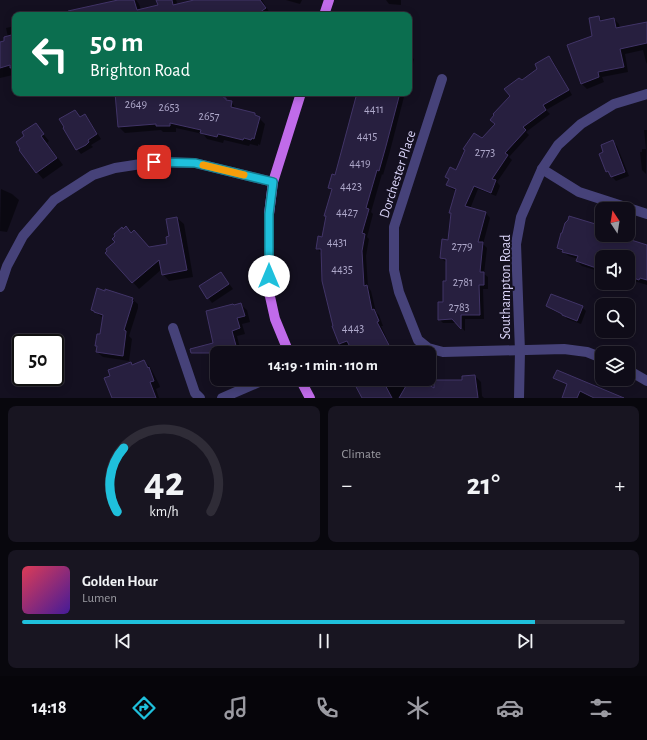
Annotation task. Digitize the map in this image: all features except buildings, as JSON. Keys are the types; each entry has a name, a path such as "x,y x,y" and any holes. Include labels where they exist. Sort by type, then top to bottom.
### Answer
{"main road":[{"path":"325,12 329,0"},
{"path":"286,346 275,319 270,292 269,214 273,182 299,96"},
{"path":"304,386 310,398"}],"street":[{"name":"Dorchester Place","path":"442,79 394,227 394,270 399,292 418,340 428,348 443,352 564,349 587,352 595,355"},
{"name":"Southampton Road","path":"519,398 520,350 516,244 521,217 542,169 558,145 581,124 614,104 647,94"},
{"path":"0,287 4,264 23,236 54,200 93,175 116,168 154,162 195,163 273,182"},
{"path":"542,169 580,192 647,214"},
{"path":"173,328 194,393 200,398"},
{"path":"635,374 647,381"},
{"path":"222,398 250,386"}],"slow traffic":[{"path":"203,165 244,175"}],"route":[{"path":"154,162 195,163 273,182 269,214 269,276"}]}
